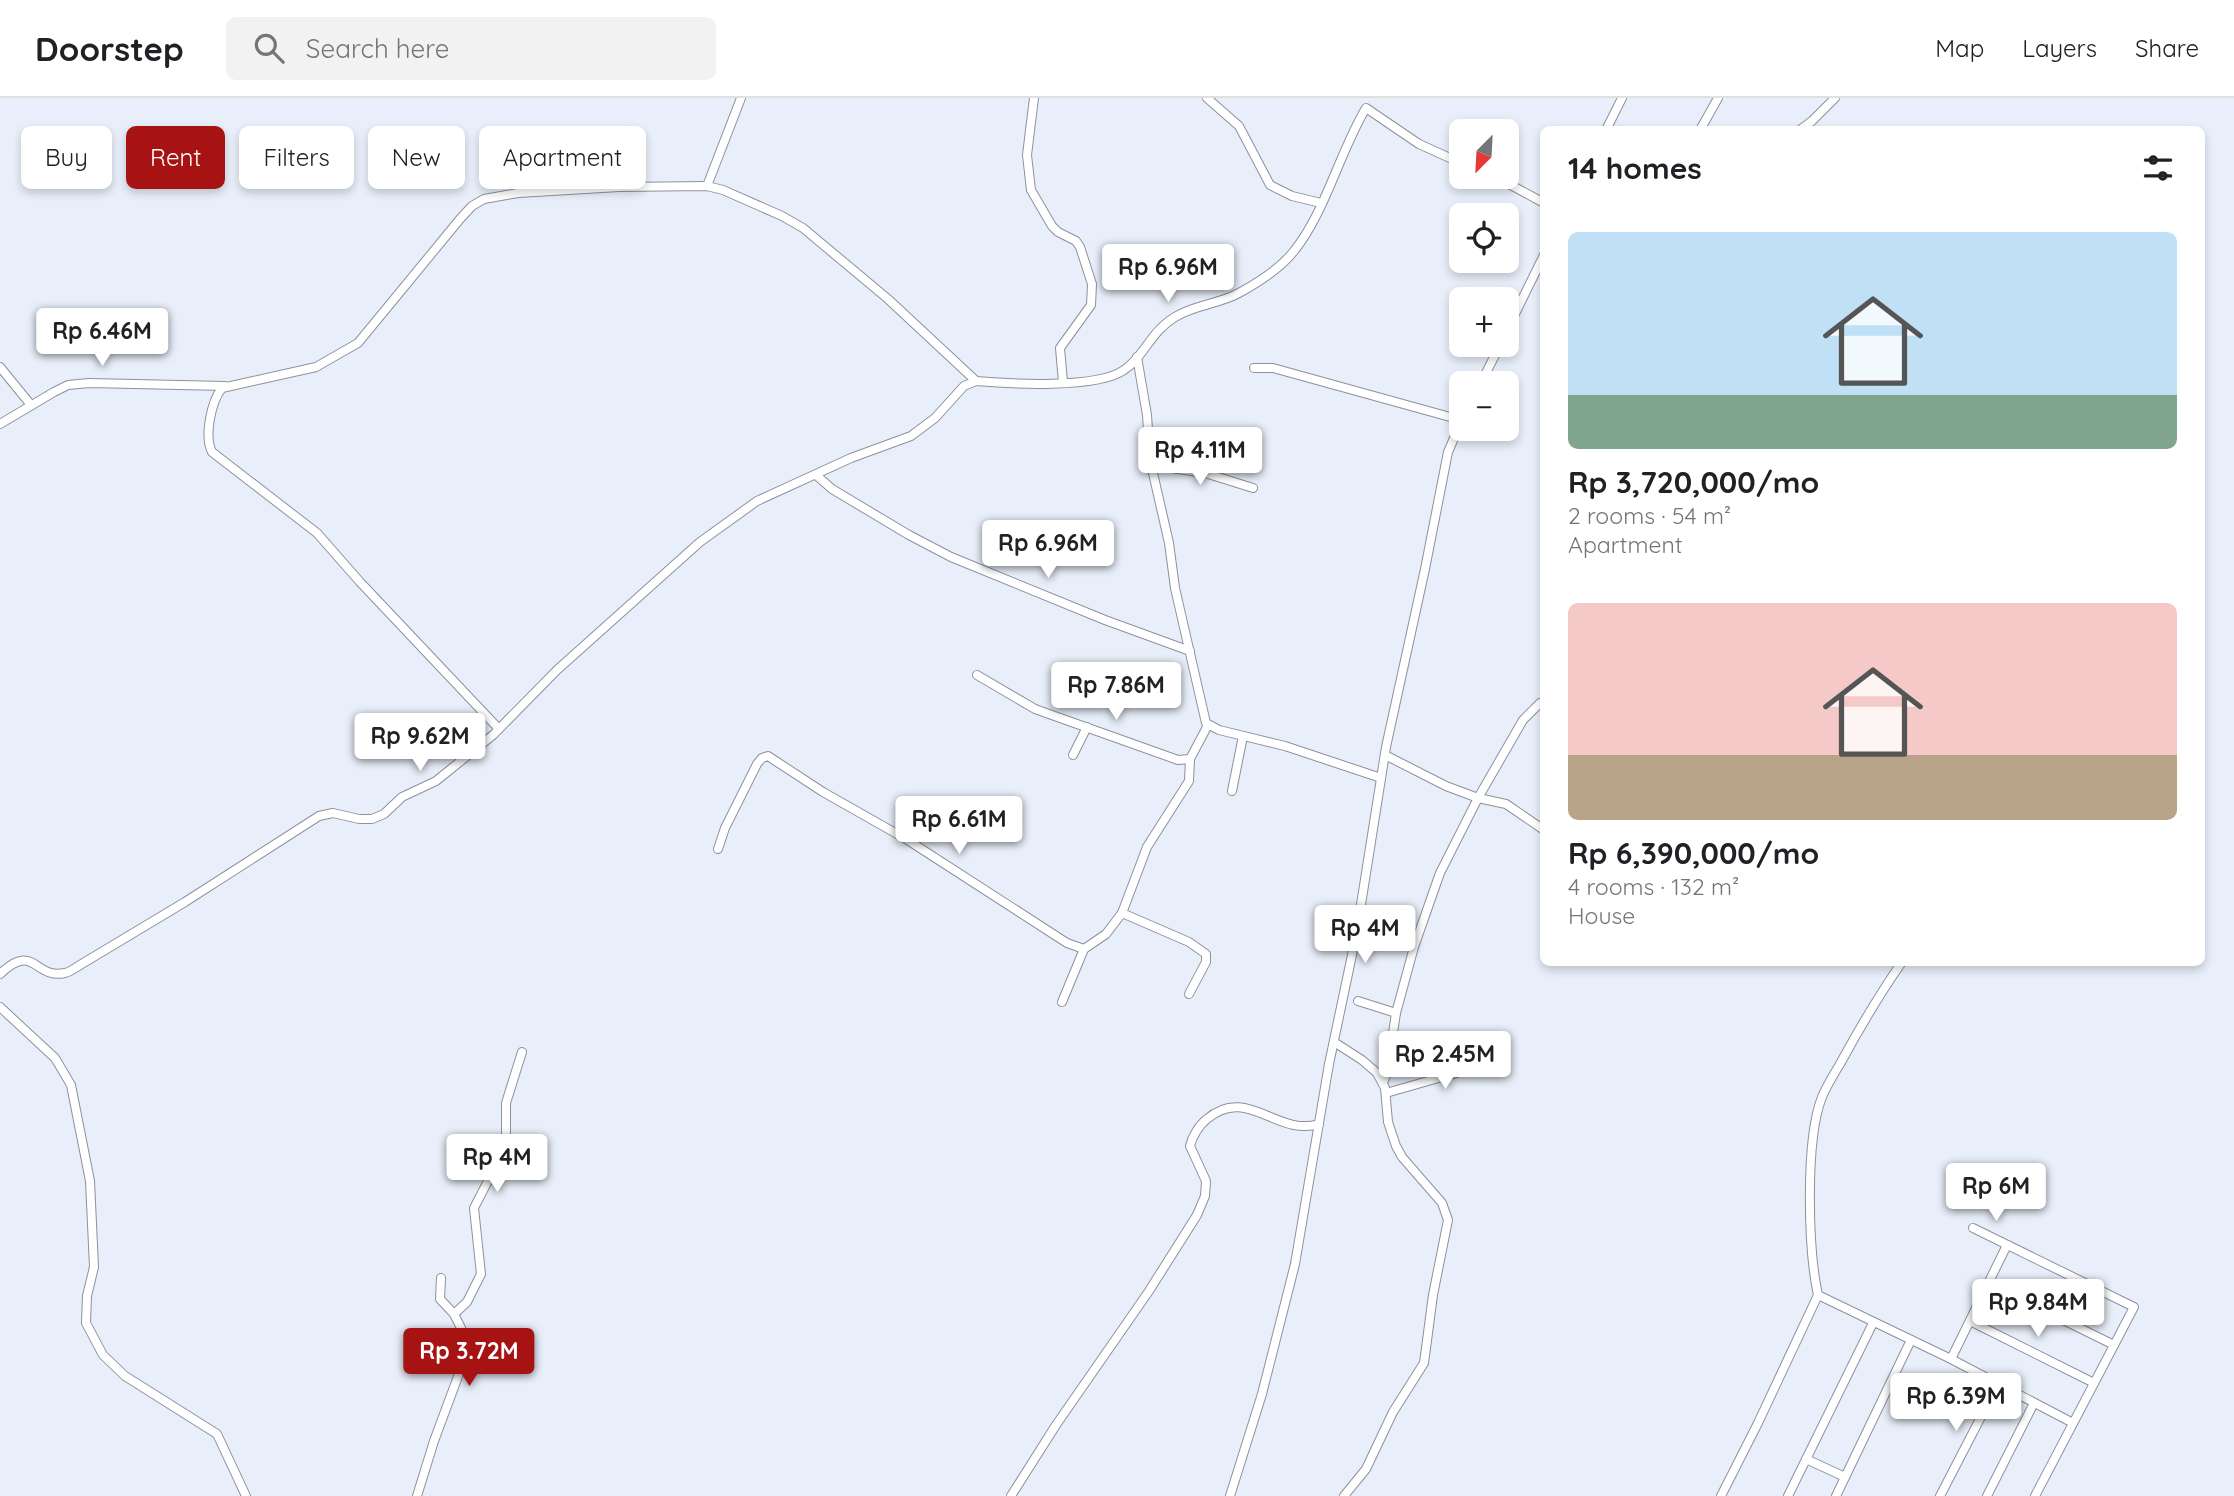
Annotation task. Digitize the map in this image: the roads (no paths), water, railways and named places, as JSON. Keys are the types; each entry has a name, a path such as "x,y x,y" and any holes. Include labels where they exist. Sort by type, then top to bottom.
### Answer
{"street":[{"path":"707,186 741,98"},
{"path":"1034,98 1027,155 1031,190 1052,226 1080,247 1092,284 1091,305 1060,348 1063,382"},
{"path":"1207,98 1239,127 1270,186 1292,196 1321,203"},
{"path":"0,974 14,961 20,960 48,971 64,973 185,902 319,816 333,813 366,820 384,814 402,797 436,781 468,757 557,670 700,542 757,501 851,458 911,436 934,418 964,386 976,381 1063,382 1108,378 1126,369 1152,335 1178,315 1220,302 1240,292 1281,265 1296,250 1370,98"},
{"path":"1608,126 1622,98"},
{"path":"1805,126 1835,98"},
{"path":"1702,126 1714,99"},
{"path":"1366,108 1419,144 1449,158"},
{"path":"0,424 68,385 89,383 225,386 285,376 316,367 358,343 472,206 484,200 518,193 619,187 707,186 723,190 770,211 803,229 888,299 976,381"},
{"path":"1518,189 1540,201"},
{"path":"1519,306 1540,263"},
{"path":"1137,357 1152,466 1169,543 1175,588 1208,725 1286,746 1381,778"},
{"path":"0,367 32,405"},
{"path":"1254,368 1273,368 1449,418"},
{"path":"225,386 219,392 214,405 208,438 212,452 317,533 359,582 499,729"},
{"path":"1230,1496 1262,1394 1295,1264 1334,1042 1356,936 1385,755 1447,454 1453,441"},
{"path":"1152,466 1205,473 1253,488"},
{"path":"816,475 832,489 951,557 1117,625 1190,651"},
{"path":"977,675 1035,709 1178,760 1191,759"},
{"path":"1383,1083 1387,1073 1396,1013 1413,947 1440,873 1478,798 1523,720 1540,703"},
{"path":"1062,1002 1084,949 1106,934 1122,913 1147,847 1187,786 1191,759 1208,725"},
{"path":"1073,755 1087,727"},
{"path":"1232,791 1243,736"},
{"path":"1385,755 1446,786 1478,798 1506,804 1540,827"},
{"path":"718,849 725,828 757,764 768,756 823,792 906,839 1062,940 1084,949"},
{"path":"1122,913 1189,942 1206,954 1206,962 1189,994"},
{"path":"1721,1496 1818,1294 1814,1278 1810,1199 1816,1118 1822,1097 1851,1043 1899,966"},
{"path":"1359,1001 1396,1013"},
{"path":"0,1007 55,1058 71,1085 89,1176 94,1266 87,1296 86,1323 97,1347 125,1376 217,1434 246,1496"},
{"path":"1334,1042 1371,1066 1383,1083 1387,1114 1396,1146 1402,1157 1442,1203 1448,1220 1433,1295 1424,1363 1389,1419 1366,1469 1345,1496"},
{"path":"454,1314 467,1302 481,1273 474,1208 503,1152 506,1103 522,1052"},
{"path":"1386,1093 1470,1069 1499,1064"},
{"path":"1011,1496 1197,1215 1205,1196 1206,1181 1190,1142 1204,1121 1221,1111 1244,1106 1284,1122 1303,1126 1319,1124"},
{"path":"1973,1228 2134,1307 2035,1496"},
{"path":"1951,1359 2007,1245"},
{"path":"418,1496 434,1441 463,1363 465,1345 454,1314 440,1299 441,1278"},
{"path":"1988,1283 2114,1345"},
{"path":"1818,1294 2073,1423"},
{"path":"1969,1321 2094,1384"},
{"path":"1788,1496 1873,1323"},
{"path":"1836,1496 1911,1340"},
{"path":"1940,1496 1997,1384"},
{"path":"1987,1496 2034,1403"},
{"path":"1807,1459 1845,1478"}]}
